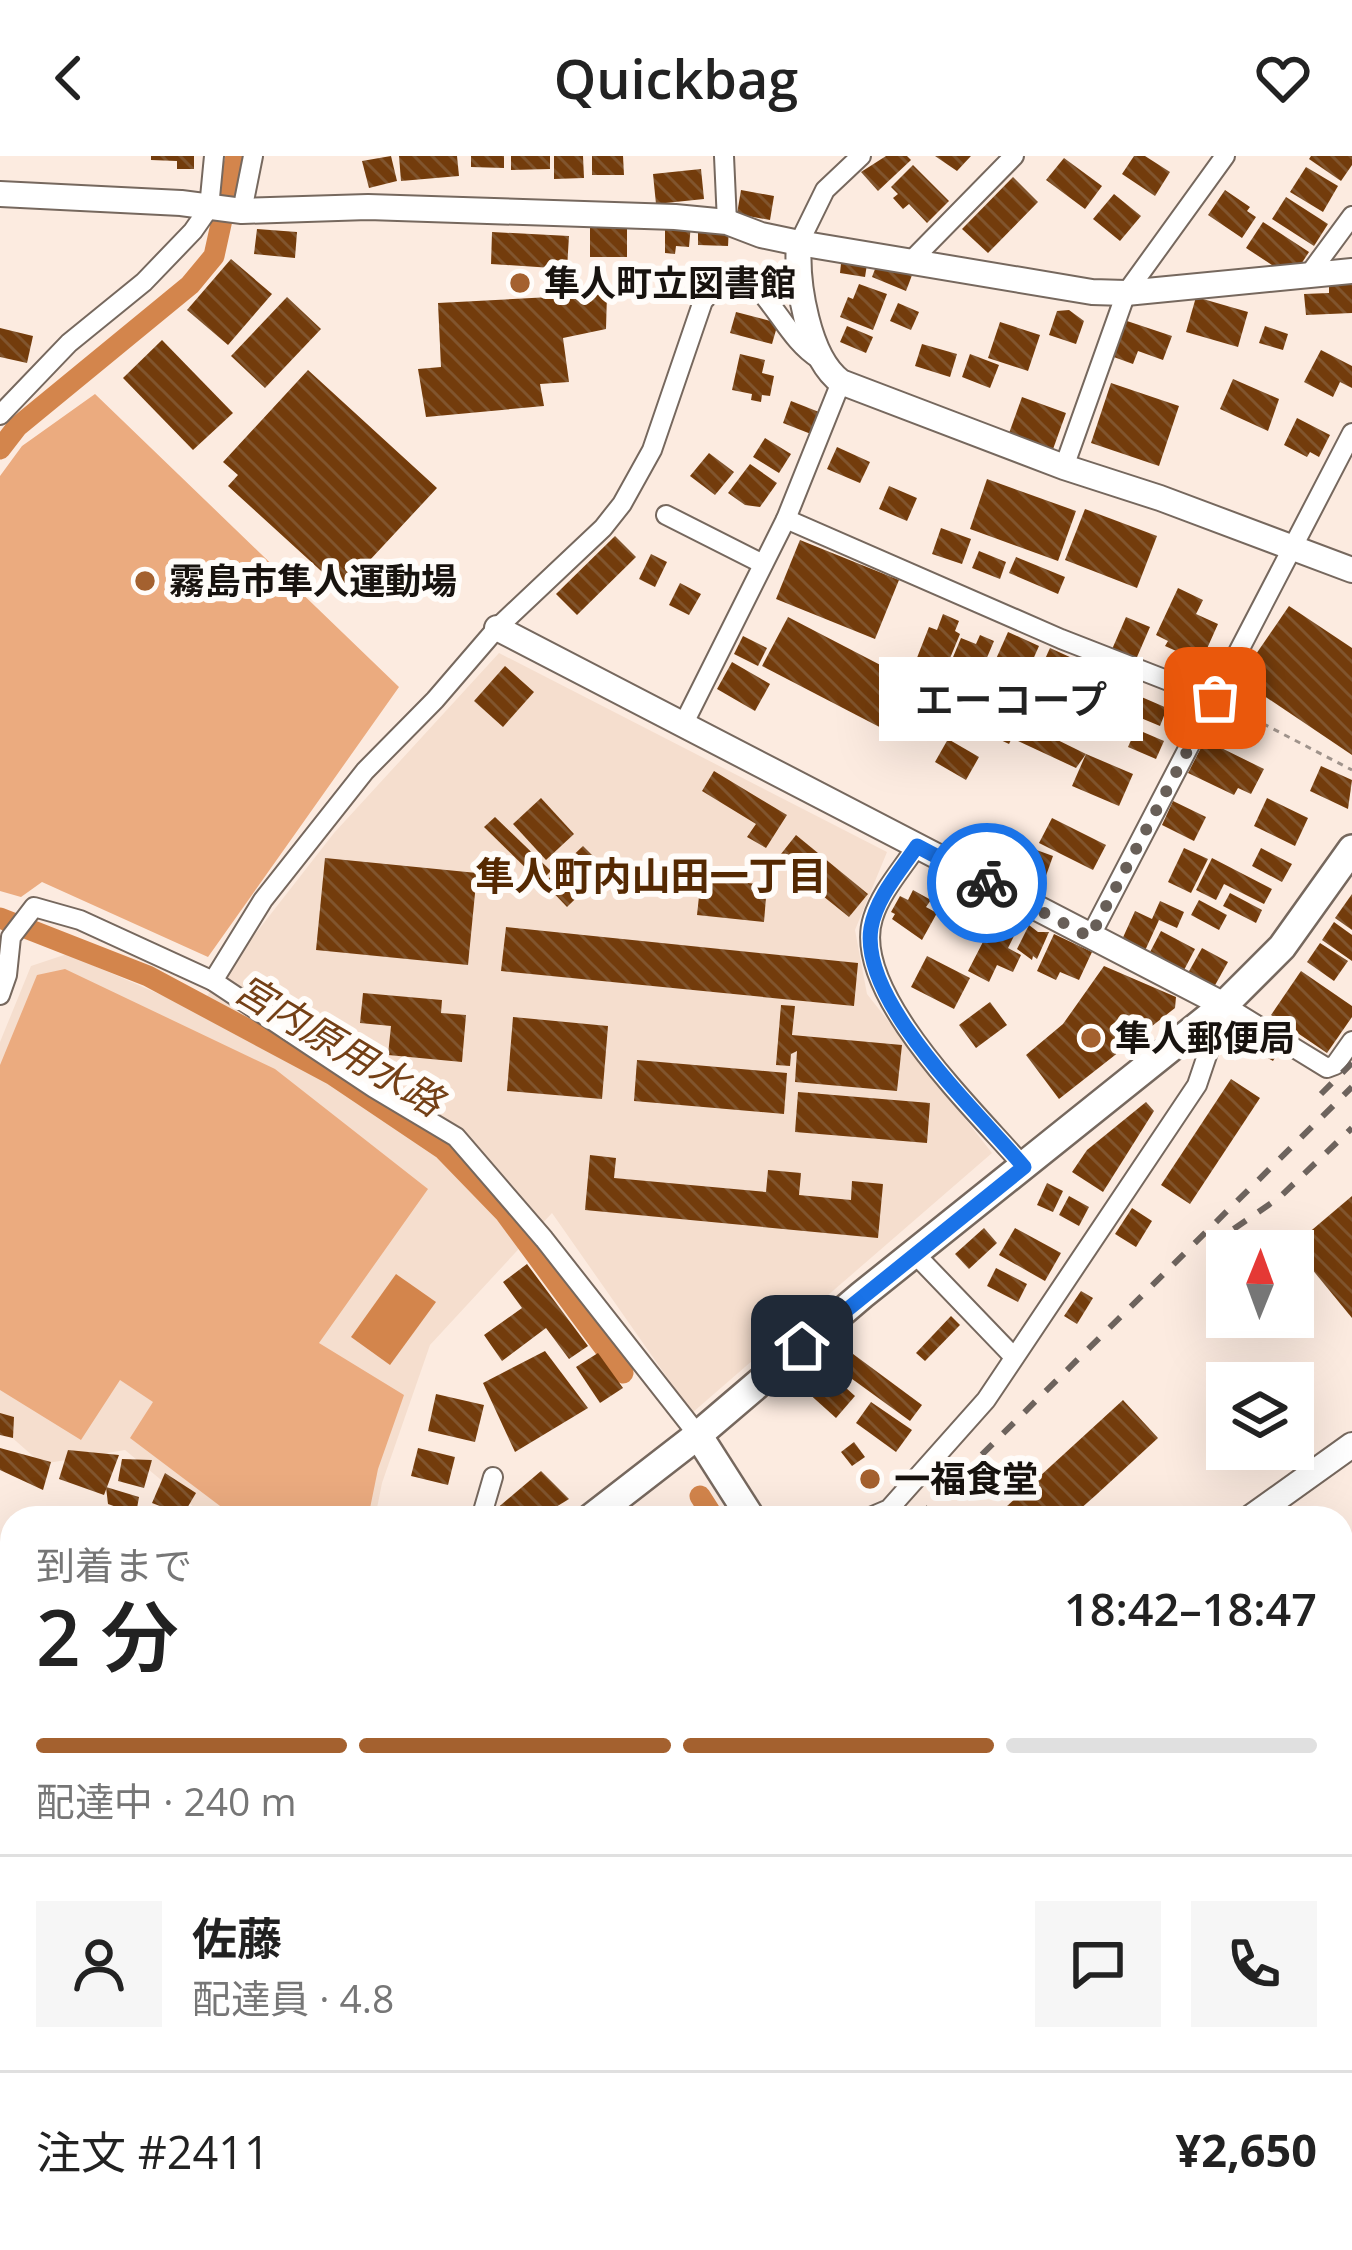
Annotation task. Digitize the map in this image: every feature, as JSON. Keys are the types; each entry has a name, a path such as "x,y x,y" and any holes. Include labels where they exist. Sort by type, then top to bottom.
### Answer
{"main road":[{"path":"606,1506 1224,1005 1282,947 1352,849"},
{"path":"698,1435 743,1506"}],"street":[{"path":"0,415 69,343 183,244 209,208 214,156"},
{"path":"242,211 253,156"},
{"path":"724,156 727,222"},
{"path":"861,156 825,190 799,243 797,271 819,359 827,372 842,382 1064,467 1352,571"},
{"path":"910,262 1014,156"},
{"path":"1064,467 1126,293 1225,156"},
{"path":"0,194 242,211 368,207 727,222 799,243 1092,292 1126,293 1352,271"},
{"path":"1310,273 1352,216"},
{"path":"214,981 263,900 364,771 435,700 497,628 603,528 622,504 652,450 703,302 721,283 752,283 790,326 801,348 819,359"},
{"path":"684,723 786,519 842,382"},
{"path":"1090,937 1352,433"},
{"path":"666,515 763,564"},
{"path":"786,519 1061,639 1215,698"},
{"path":"497,628 1224,1005 1327,1068 1335,1065 1352,1041"},
{"path":"917,846 872,920 870,948 880,987 896,1016 1024,1167"},
{"path":"0,995 8,976 3,946 34,907 80,920 214,981 456,1137 544,1239 698,1435"},
{"path":"892,1506 986,1400 1197,1085 1224,1005"},
{"path":"915,1254 1015,1357"},
{"path":"1267,1506 1352,1444"},
{"path":"485,1506 493,1477"}],"path":[{"path":"1215,698 1352,770"}],"shaded area":[{"name":"霧島市隼人運動場","path":"95,394 399,687 208,957 42,882 21,897 0,891 0,476 22,446"},
{"path":"499,653 887,852 855,930 867,994 992,1153 692,1413 552,1213 430,1345 377,1506 193,1506 125,1450 42,1464 0,1427 0,1042 31,966 67,954 196,1010 334,833"},
{"path":"65,969 275,1069 428,1189 319,1343 404,1395 370,1506 220,1506 130,1438 153,1402 120,1380 81,1440 0,1390 0,1065 37,975"},
{"path":"396,1274 436,1302 390,1365 351,1337"}],"building":[{"path":"151,156 194,156 194,169 177,169 177,161 151,160"},
{"path":"391,156 397,181 369,188 362,161"},
{"path":"399,156 457,156 459,176 401,181"},
{"path":"471,156 504,156 504,168 471,167"},
{"path":"511,156 550,156 550,169 511,170"},
{"path":"554,156 583,156 584,178 554,179"},
{"path":"592,156 623,156 624,175 592,175"},
{"path":"886,156 911,160 878,191 861,172"},
{"path":"935,156 971,156 957,171"},
{"path":"1134,156 1145,156 1170,172 1155,196 1122,174"},
{"path":"1311,156 1352,156 1352,165 1341,181"},
{"path":"1064,158 1102,186 1085,209 1046,180"},
{"path":"913,165 949,201 927,223 909,204 903,209 893,198 898,194 891,187"},
{"path":"1306,167 1338,186 1323,212 1290,192"},
{"path":"701,169 704,199 656,204 653,174"},
{"path":"1013,177 1038,202 988,253 962,229"},
{"path":"741,190 774,196 770,220 737,214"},
{"path":"1225,190 1250,207 1247,211 1256,217 1242,238 1208,215"},
{"path":"1114,194 1141,216 1120,241 1093,219"},
{"path":"1286,197 1328,224 1314,246 1272,219"},
{"path":"665,222 691,224 689,247 676,246 675,254 665,253"},
{"path":"1263,222 1309,252 1292,278 1246,248"},
{"path":"590,225 627,225 627,257 590,257"},
{"path":"698,226 729,228 728,246 698,245"},
{"path":"257,229 297,232 295,258 254,254"},
{"path":"492,232 569,236 567,269 491,264"},
{"path":"842,254 868,258 865,277 840,273"},
{"path":"880,256 914,270 906,291 872,277"},
{"path":"231,259 272,294 228,345 187,310"},
{"path":"1352,283 1352,313 1306,315 1304,294 1329,293 1329,284"},
{"path":"859,284 887,294 873,330 840,317"},
{"path":"607,294 606,329 563,338 569,382 540,384 544,406 426,417 418,369 441,367 438,303"},
{"path":"287,297 321,329 265,388 231,356"},
{"path":"1196,297 1248,312 1238,347 1186,332"},
{"path":"898,303 919,312 911,330 890,321"},
{"path":"1069,310 1084,321 1076,344 1049,335 1057,311"},
{"path":"736,312 778,323 772,344 730,333"},
{"path":"1124,320 1172,336 1163,360 1138,351 1133,364 1111,356"},
{"path":"1000,322 1040,335 1028,371 988,358"},
{"path":"847,326 873,337 866,353 840,342"},
{"path":"1265,326 1288,334 1283,350 1259,343"},
{"path":"0,328 33,336 27,363 0,357"},
{"path":"162,340 233,413 193,450 123,378"},
{"path":"922,344 957,354 950,377 915,366"},
{"path":"1321,350 1352,366 1352,388 1340,382 1333,397 1304,382"},
{"path":"740,354 765,360 762,373 774,376 770,396 762,395 761,402 751,400 752,394 732,390"},
{"path":"970,354 999,365 990,388 962,377"},
{"path":"308,370 437,488 342,590 228,486 238,475 223,462"},
{"path":"1233,379 1279,399 1268,431 1220,409"},
{"path":"1111,383 1179,406 1159,466 1091,443"},
{"path":"1022,397 1066,413 1052,452 1008,436"},
{"path":"791,401 819,412 811,434 783,423"},
{"path":"1297,418 1330,435 1319,457 1310,452 1307,457 1284,445"},
{"path":"765,438 791,454 779,473 753,457"},
{"path":"837,447 870,462 860,483 827,469"},
{"path":"709,453 734,472 715,495 690,476"},
{"path":"750,464 777,483 760,507 745,505 728,493"},
{"path":"987,479 1076,511 1058,561 970,529"},
{"path":"889,486 917,498 907,521 879,509"},
{"path":"1085,509 1157,536 1137,588 1065,560"},
{"path":"941,528 971,539 962,564 932,554"},
{"path":"615,536 636,557 577,615 556,594"},
{"path":"800,540 899,580 875,639 776,599"},
{"path":"979,551 1006,562 1000,579 972,568"},
{"path":"651,554 667,562 655,587 639,579"},
{"path":"1016,557 1065,577 1058,594 1009,573"},
{"path":"680,583 701,594 689,615 669,605"},
{"path":"1178,588 1203,600 1196,614 1218,624 1201,662 1165,646 1168,641 1156,635"},
{"path":"1289,606 1352,648 1352,755 1239,679"},
{"path":"943,614 959,621 955,631 960,634 941,680 913,668 929,627 937,630"},
{"path":"788,617 917,684 891,733 762,666"},
{"path":"1126,617 1150,627 1134,664 1110,654"},
{"path":"1008,632 1039,646 1011,709 980,695"},
{"path":"980,635 994,641 972,693 943,681 961,638 976,644"},
{"path":"743,636 767,648 758,666 734,654"},
{"path":"1050,648 1094,668 1072,714 1029,694"},
{"path":"732,662 770,684 755,711 717,689"},
{"path":"505,666 534,692 503,727 474,701"},
{"path":"1096,672 1115,682 1103,706 1084,696"},
{"path":"926,679 954,695 942,716 914,700"},
{"path":"1123,689 1167,708 1160,726 1136,716 1131,728 1110,719"},
{"path":"957,697 1018,725 1009,744 948,715"},
{"path":"1025,724 1086,754 1076,768 1018,741"},
{"path":"1136,729 1164,741 1156,759 1128,747"},
{"path":"948,739 979,757 966,780 935,762"},
{"path":"1205,740 1264,769 1251,794 1238,788 1234,795 1188,773"},
{"path":"1086,754 1133,774 1119,806 1072,786"},
{"path":"1321,766 1352,780 1348,809 1310,791"},
{"path":"714,771 787,815 766,848 747,837 756,824 702,791"},
{"path":"541,798 574,834 546,860 513,824"},
{"path":"1267,798 1308,818 1295,846 1254,826"},
{"path":"1173,801 1206,817 1194,841 1162,825"},
{"path":"495,817 551,871 540,882 484,827"},
{"path":"1052,818 1106,845 1093,870 1039,843"},
{"path":"796,835 868,894 849,917 777,859"},
{"path":"583,846 606,869 567,907 544,883"},
{"path":"1031,848 1053,856 1042,887 1020,880"},
{"path":"1184,848 1208,859 1191,893 1168,882"},
{"path":"1261,848 1292,864 1282,882 1252,866"},
{"path":"325,858 477,873 468,965 316,950"},
{"path":"1212,858 1272,889 1264,904 1224,884 1216,900 1196,890"},
{"path":"701,878 767,885 764,922 697,915"},
{"path":"913,890 931,900 926,907 937,913 922,940 892,919 900,896 908,900"},
{"path":"1230,893 1262,910 1256,923 1223,906"},
{"path":"1352,894 1352,930 1335,918"},
{"path":"1199,900 1227,915 1219,930 1191,915"},
{"path":"1160,901 1184,912 1177,928 1159,920 1143,955 1120,944 1135,911 1152,919"},
{"path":"1002,905 1024,916 1008,948 1021,955 1013,972 997,965 989,982 968,971"},
{"path":"1334,922 1352,935 1352,961 1322,940"},
{"path":"1029,925 1038,932 1049,932 1037,959 1033,956 1032,960 1017,949"},
{"path":"506,927 858,963 854,1006 501,971"},
{"path":"1161,931 1195,949 1183,972 1149,954"},
{"path":"1054,934 1092,952 1079,980 1060,972 1056,980 1037,971"},
{"path":"1320,943 1348,961 1334,981 1307,962"},
{"path":"1202,948 1228,962 1214,987 1188,973"},
{"path":"927,956 970,978 954,1009 911,987"},
{"name":"隼人郵便局","path":"1104,966 1176,997 1175,1008 1059,1099 1026,1055 1063,1024"},
{"path":"1301,971 1352,1006 1352,1017 1327,1053 1271,1015"},
{"path":"363,993 442,1000 441,1013 466,1015 462,1062 388,1055 391,1026 360,1023"},
{"path":"990,1002 1007,1025 976,1048 959,1025"},
{"path":"781,1005 795,1006 792,1035 902,1045 897,1091 795,1082 797,1051 791,1054 790,1066 776,1065"},
{"path":"513,1017 608,1026 602,1099 507,1091"},
{"path":"1256,1033 1280,1049 1273,1061 1248,1046"},
{"path":"637,1060 787,1073 784,1114 634,1101"},
{"path":"1231,1079 1260,1098 1190,1204 1161,1185"},
{"path":"798,1092 930,1103 927,1143 795,1132"},
{"path":"1146,1102 1154,1111 1103,1192 1072,1172 1087,1150"},
{"path":"590,1155 616,1158 614,1178 766,1192 768,1170 801,1173 799,1195 851,1200 852,1181 883,1184 878,1238 585,1210"},
{"path":"1047,1183 1063,1191 1053,1212 1037,1205"},
{"path":"1069,1196 1089,1207 1079,1226 1059,1215"},
{"path":"1352,1196 1352,1318 1314,1272 1312,1230"},
{"path":"1132,1208 1152,1221 1136,1247 1115,1234"},
{"path":"984,1228 997,1243 969,1269 955,1254"},
{"path":"1015,1228 1061,1253 1045,1281 999,1255"},
{"path":"527,1264 588,1346 569,1359 546,1328 502,1361 484,1335 522,1308 503,1282"},
{"path":"996,1268 1027,1284 1018,1302 987,1286"},
{"path":"1081,1291 1093,1298 1077,1324 1064,1316"},
{"path":"951,1316 960,1325 925,1361 916,1353"},
{"path":"545,1351 588,1408 515,1452 483,1383"},
{"path":"849,1351 922,1405 910,1421 837,1368"},
{"path":"598,1353 623,1388 600,1403 576,1367"},
{"path":"826,1370 855,1396 836,1418 806,1391"},
{"path":"436,1394 484,1405 475,1442 428,1431"},
{"path":"1123,1400 1158,1438 1084,1506 1007,1506"},
{"path":"871,1402 912,1430 896,1452 856,1423"},
{"path":"0,1413 14,1417 13,1438 0,1435"},
{"path":"854,1442 865,1457 852,1466 841,1452"},
{"path":"0,1448 51,1462 43,1490 0,1470"},
{"path":"418,1448 455,1457 448,1485 411,1476"},
{"path":"68,1450 119,1455 104,1495 59,1479"},
{"path":"122,1459 152,1460 144,1488 118,1481"},
{"name":"一福食堂","path":"868,1467 881,1486 872,1492 859,1473"},
{"path":"541,1471 569,1499 558,1506 500,1506"},
{"path":"165,1473 196,1493 188,1506 152,1503"},
{"path":"106,1487 139,1497 137,1506 108,1504"}],"waterway":[{"name":"宮内原用水路","path":"0,449 17,427 190,285 214,256 236,156"},
{"name":"宮内原用水路","path":"0,918 148,976 333,1075 443,1149 505,1213 623,1373"},
{"name":"宮内原用水路","path":"700,1496 706,1506"}],"railway":[{"path":"1321,1094 1352,1063"},
{"path":"930,1506 1352,1087"},
{"path":"1232,1230 1280,1197 1352,1128"}],"way so far":[{"path":"987,883 1090,937 1215,698"}],"place":[{"name":"隼人町立図書館","path":"520,283"},
{"name":"霧島市隼人運動場","path":"145,581"},
{"name":"エーコープ","path":"1215,698"},
{"name":"隼人郵便局","path":"1091,1038"},
{"name":"一福食堂","path":"870,1479"}],"district":[{"name":"隼人町内山田一丁目","path":"651,876"}],"route":[{"path":"802,1346 1024,1167 896,1016 880,987 870,948 872,920 880,901 917,846 987,883"}]}
